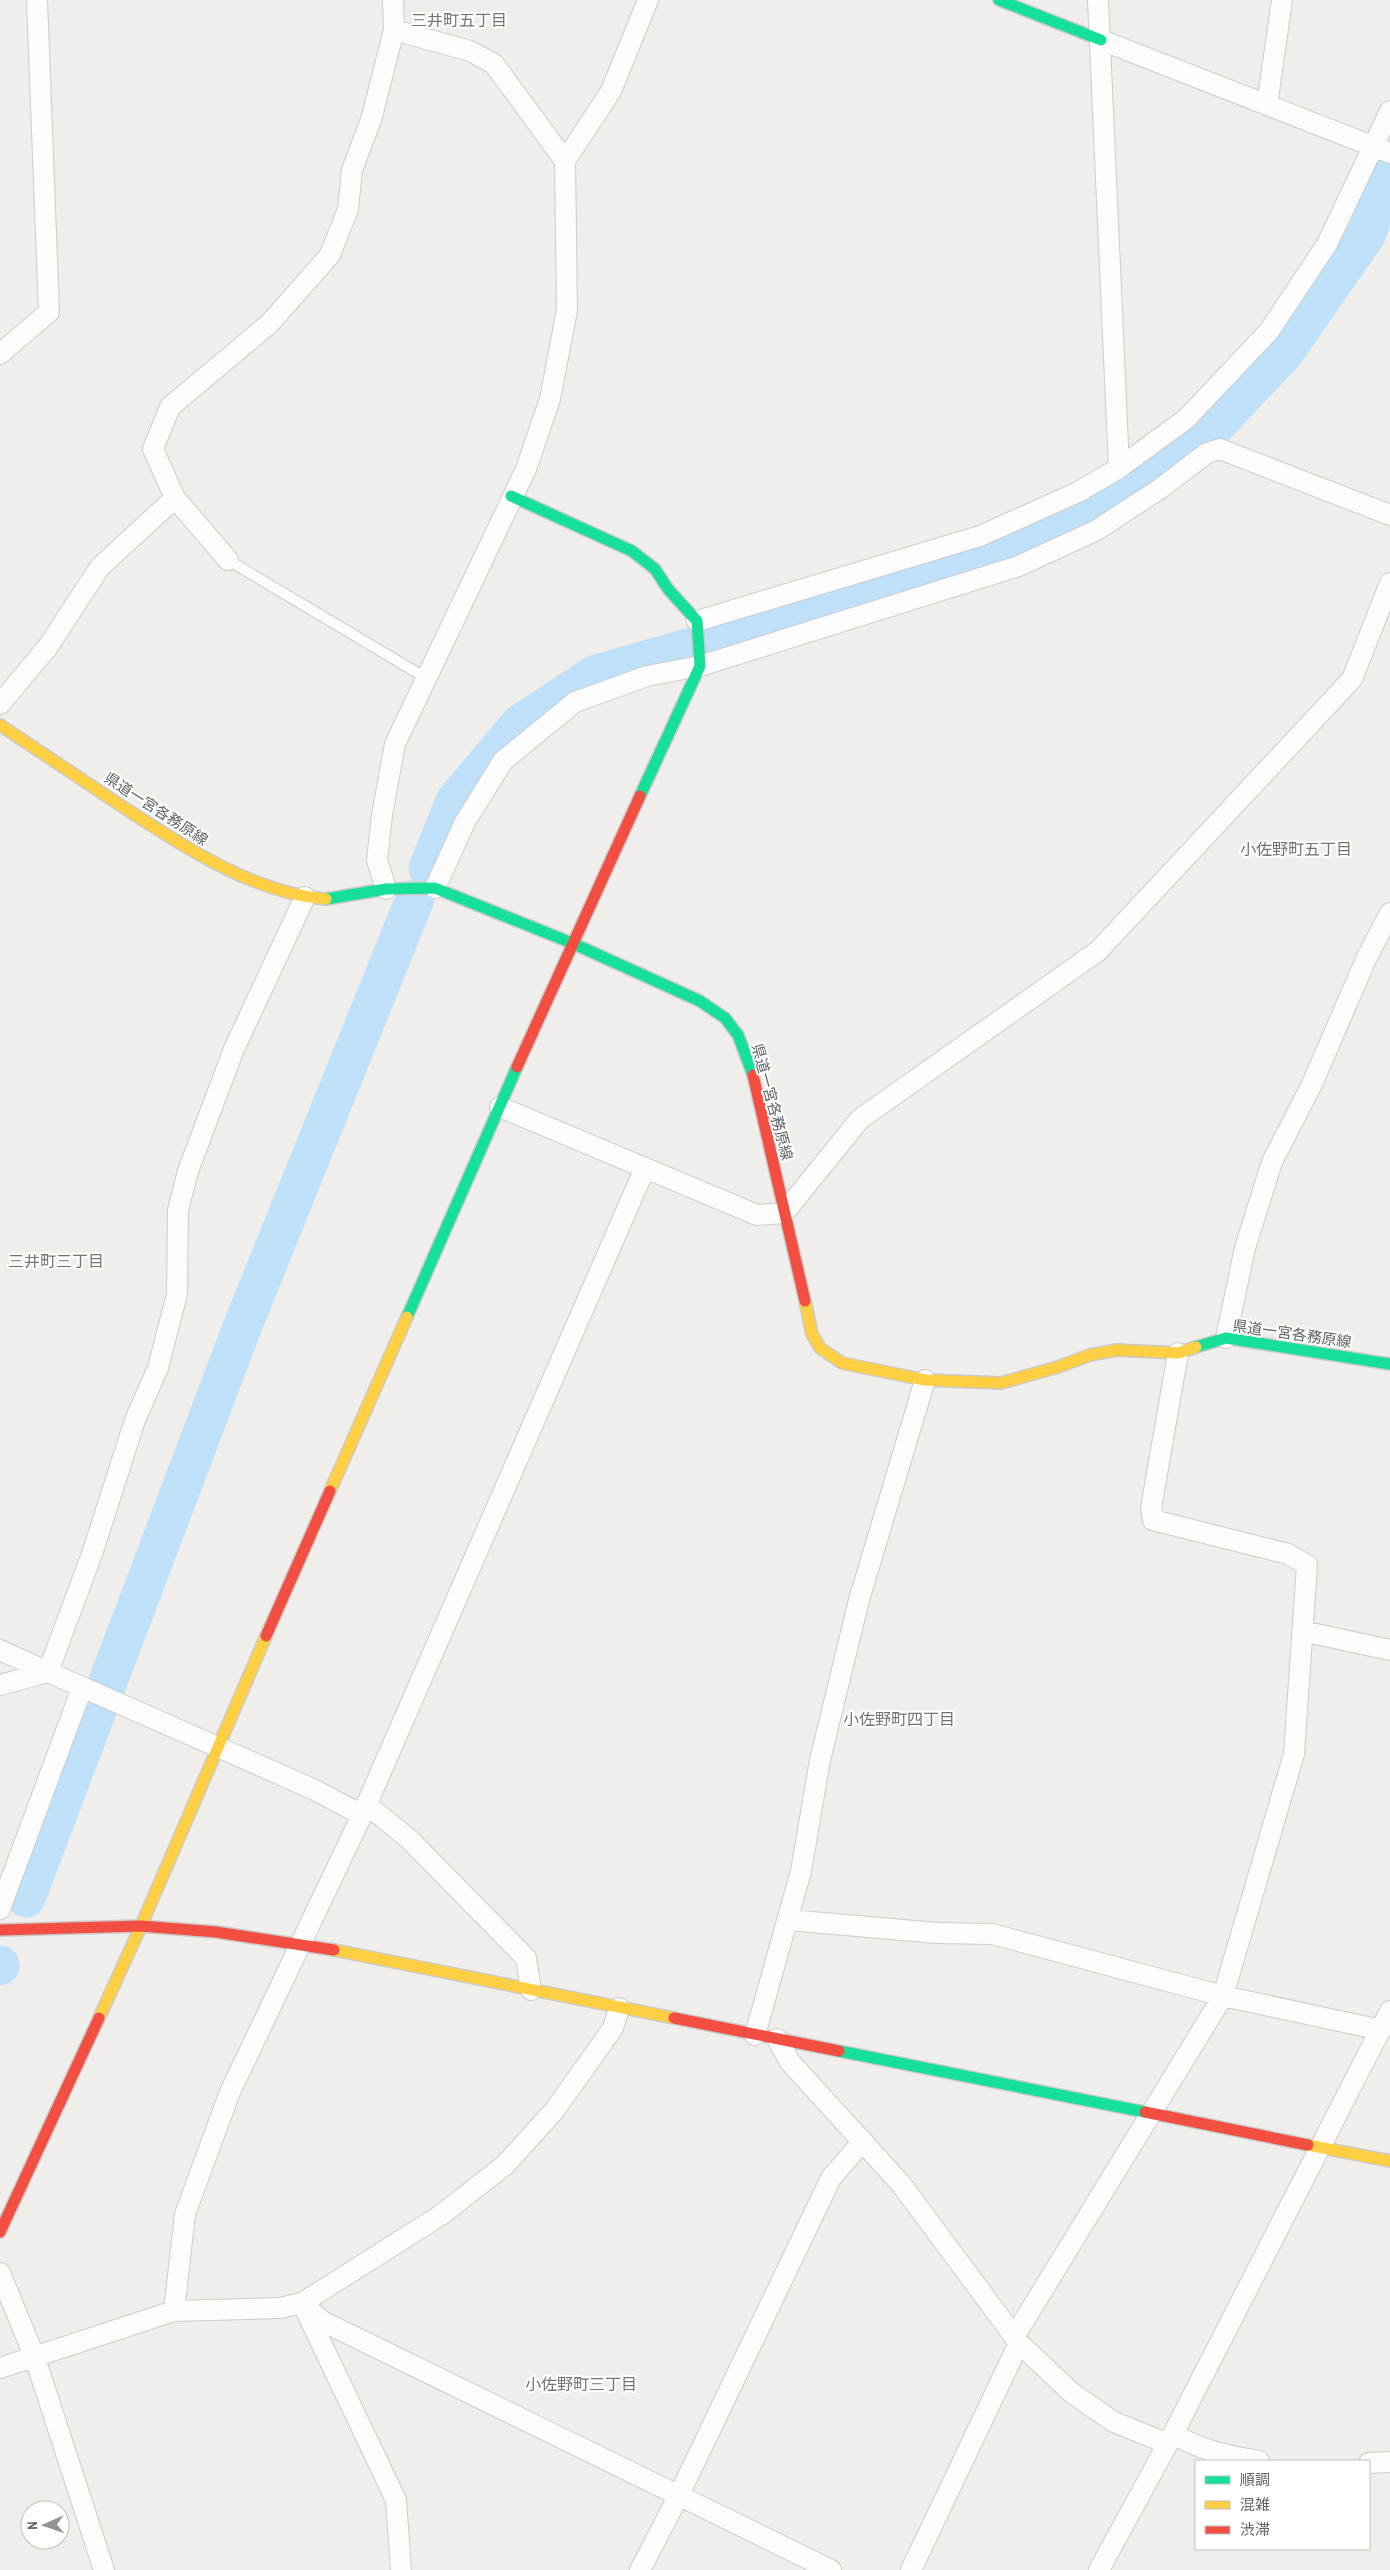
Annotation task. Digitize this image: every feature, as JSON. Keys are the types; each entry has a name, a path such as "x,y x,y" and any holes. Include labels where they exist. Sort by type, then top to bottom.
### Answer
{"street":[{"path":"0,354 49,312 37,0"},
{"path":"228,560 175,498 153,449 170,407 270,323 330,255 348,209 352,170 371,120 394,30 393,0"},
{"path":"386,889 377,860 395,744 511,496 526,469 550,399 561,354 567,310 565,161 611,91 648,0"},
{"path":"999,0 1383,150"},
{"path":"1098,0 1119,468"},
{"path":"1268,105 1282,0"},
{"path":"394,30 470,51 494,64 565,161"},
{"path":"698,627 980,536 1078,492 1119,468 1186,419 1269,331 1327,244 1383,150 1390,111"},
{"path":"434,888 465,822 503,761 575,702 647,676 700,662 1020,566 1098,530 1161,488 1207,453 1220,449 1390,515"},
{"path":"0,2232 141,1926 217,1747 572,943 700,662 698,627 654,569 632,551 511,496"},
{"path":"0,704 47,648 100,567 175,498"},
{"path":"500,1107 757,1215 784,1213 860,1119 1098,951 1352,678 1390,583"},
{"name":"県道一宮各務原線","path":"0,725 195,854 270,886 305,897 330,899 386,889 434,888 572,943 700,1001 724,1018 738,1035 752,1072 812,1334 820,1348 842,1362 925,1380 1001,1383 1058,1368 1090,1355 1117,1350 1178,1353 1226,1338 1390,1364"},
{"path":"48,1672 92,1554 135,1420 158,1368 177,1294 178,1210 188,1171 234,1049 305,897"},
{"path":"1226,1338 1245,1248 1272,1162 1312,1084 1367,957 1390,913"},
{"path":"174,2311 185,2214 230,2092 302,1944 364,1810 645,1168"},
{"path":"911,2570 1016,2340 1150,2113 1223,1996 1294,1754 1307,1565 1288,1554 1153,1520 1151,1508 1178,1353"},
{"path":"755,2035 801,1870 820,1760 859,1600 925,1380"},
{"path":"1302,1631 1390,1650"},
{"path":"0,1650 96,1694 364,1810 409,1839 526,1958 531,1990"},
{"path":"0,1685 48,1672"},
{"path":"0,1909 96,1694"},
{"path":"788,1920 937,1933 992,1934 1223,1996 1381,2030"},
{"path":"0,1930 141,1926 216,1932 302,1944 1390,2162"},
{"path":"0,2368 36,2358 174,2311 280,2308 302,2303 442,2215 505,2165 554,2111 613,2028 619,2008"},
{"path":"1098,2570 1170,2438 1390,2011"},
{"path":"777,2039 790,2062 901,2184 1016,2340 1072,2392 1114,2422 1170,2438 1218,2455 1252,2460"},
{"path":"640,2570 679,2495 831,2178 863,2141"},
{"path":"0,2273 36,2358 104,2570"},
{"path":"302,2303 322,2321 832,2570"},
{"path":"302,2303 396,2500 401,2570"},
{"path":"1370,2462 1390,2462"}],"lane":[{"path":"228,560 426,678"}],"waterway":[{"path":"428,868 455,801 520,724 596,674 787,620 999,550 1121,492 1213,428 1284,353 1366,235 1390,176"},
{"path":"26,1898 243,1325 415,899"}],"traffic: fast":[{"path":"999,0 1101,40"},
{"path":"511,496 632,551 655,569 668,589 697,621 700,666 640,796"},
{"path":"326,899 386,889 435,888 572,943 700,1001 725,1018 738,1035 753,1075"},
{"path":"407,1317 517,1067"},
{"path":"1196,1347 1226,1338 1390,1364"},
{"path":"839,2051 1145,2112"}],"traffic: slow":[{"path":"0,725 140,818 216,864 270,887 298,895 326,899"},
{"path":"805,1301 812,1334 820,1348 842,1363 925,1380 1001,1383 1058,1367 1090,1355 1117,1350 1178,1353 1196,1347"},
{"path":"330,1491 407,1317"},
{"path":"99,2018 141,1926 266,1636"},
{"path":"334,1950 674,2018"},
{"path":"1308,2145 1390,2161"}],"traffic: jam":[{"path":"517,1067 640,796"},
{"path":"753,1075 805,1301"},
{"path":"266,1636 330,1491"},
{"path":"0,1930 141,1926 216,1932 334,1950"},
{"path":"0,2232 99,2018"},
{"path":"674,2018 839,2051"},
{"path":"1145,2112 1308,2145"}],"district":[{"name":"三井町五丁目","path":"459,20"},
{"name":"小佐野町五丁目","path":"1296,849"},
{"name":"三井町三丁目","path":"56,1261"},
{"name":"小佐野町四丁目","path":"899,1719"},
{"name":"小佐野町三丁目","path":"581,2384"}]}
